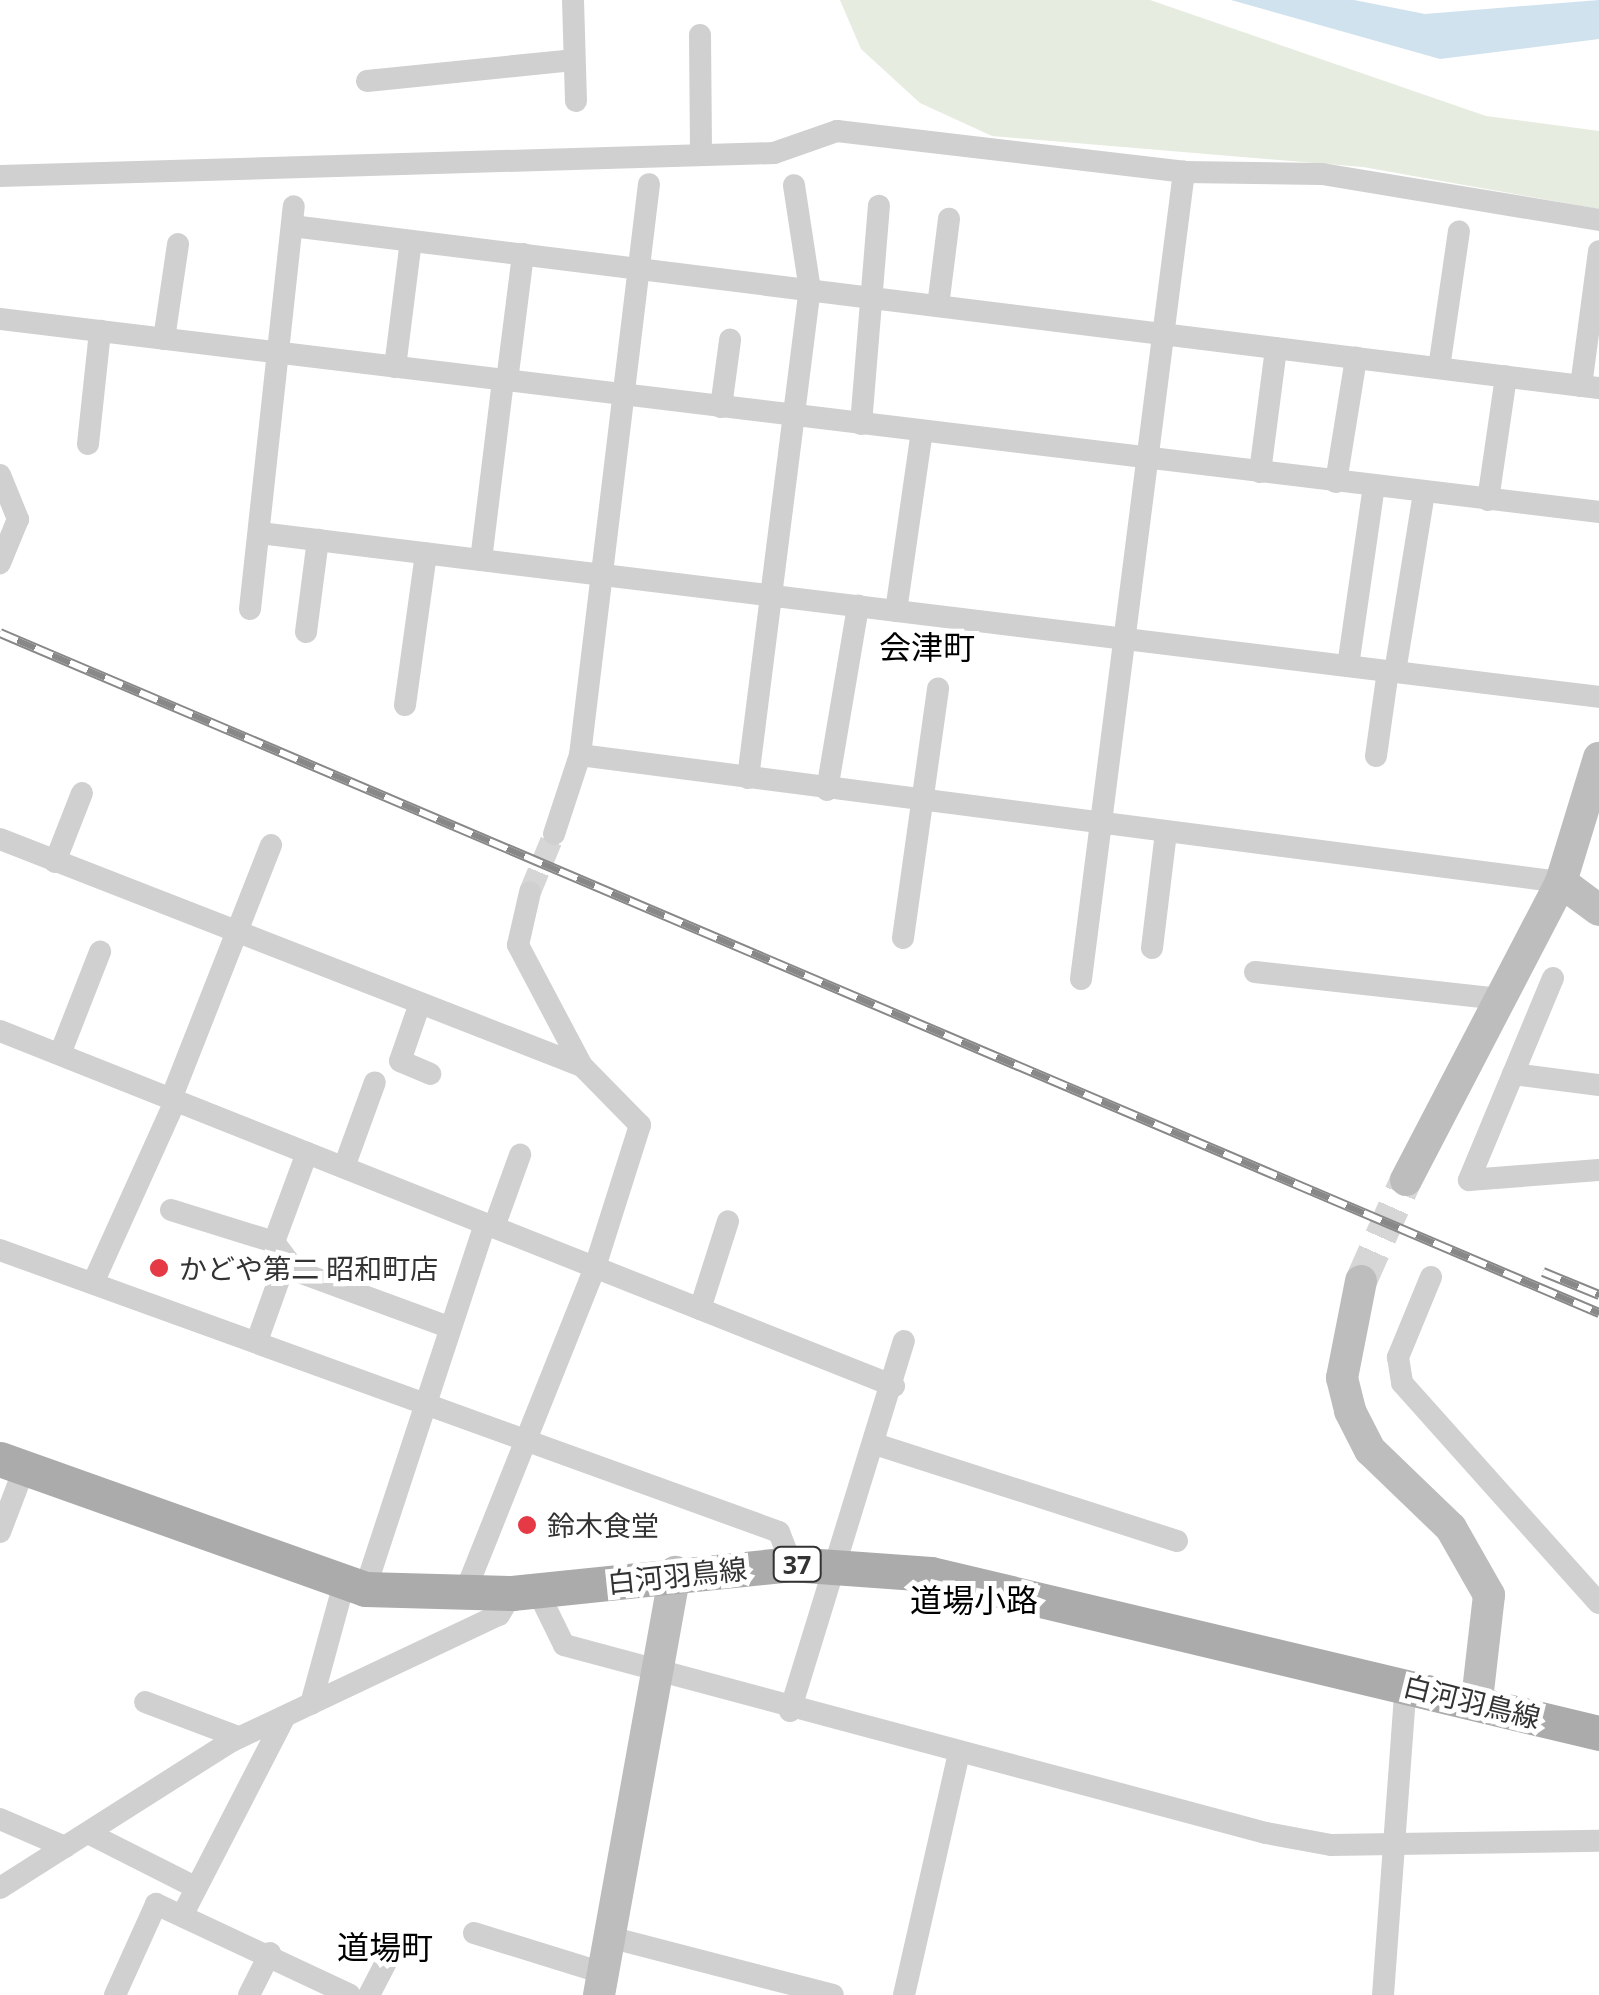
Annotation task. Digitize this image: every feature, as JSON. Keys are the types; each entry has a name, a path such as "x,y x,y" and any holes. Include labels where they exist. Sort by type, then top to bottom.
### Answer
{"main road":[{"name":"白河羽鳥線","path":"12,1464 355,1586 464,1595 524,1592 675,1572 791,1564 834,1565 982,1582 1599,1733"}],"street":[{"path":"573,0 576,101"},
{"path":"700,35 701,154"},
{"path":"367,80 574,60"},
{"path":"0,176 774,152 837,131 1184,172 1322,174 1599,220"},
{"path":"1082,979 1184,172"},
{"path":"554,834 580,756 642,269 649,184"},
{"path":"748,778 776,596 810,290 794,185"},
{"path":"862,424 877,298 880,206"},
{"path":"250,609 293,216 411,240 1590,387 1599,251"},
{"path":"938,306 949,218"},
{"path":"1439,368 1458,230"},
{"path":"396,367 411,240"},
{"path":"164,339 178,244"},
{"path":"481,560 523,254"},
{"path":"0,319 1599,512"},
{"path":"88,444 100,331"},
{"path":"722,407 730,340"},
{"path":"1260,472 1276,348"},
{"path":"1336,482 1356,358"},
{"path":"1488,500 1506,376"},
{"path":"896,611 922,431"},
{"path":"0,474 18,519 0,564"},
{"path":"1348,666 1374,486"},
{"path":"1376,756 1424,492"},
{"path":"260,533 1599,696"},
{"path":"306,632 318,540"},
{"path":"405,705 426,553"},
{"path":"828,790 858,606"},
{"path":"904,938 938,688"},
{"path":"580,756 1561,882 1599,910"},
{"path":"1406,1180 1561,882 1599,758"},
{"path":"54,862 82,793"},
{"path":"1152,948 1166,833"},
{"path":"0,839 236,936 582,1066"},
{"path":"93,1283 173,1100 271,846"},
{"path":"464,1595 524,1433 594,1267 640,1125 582,1066 518,945 530,892"},
{"path":"60,1054 100,952"},
{"path":"1255,972 1498,999"},
{"path":"1553,978 1469,1180 1599,1170"},
{"path":"419,1006 400,1061 430,1074"},
{"path":"0,1031 894,1386"},
{"path":"1513,1074 1599,1085"},
{"path":"344,1168 375,1082"},
{"path":"257,1341 308,1153"},
{"path":"311,1704 426,1401 448,1328 520,1154"},
{"path":"171,1210 280,1251 448,1328"},
{"path":"700,1310 728,1221"},
{"path":"0,1250 524,1433 779,1532 791,1564"},
{"path":"1431,1277 1398,1357 1402,1383 1599,1603"},
{"path":"1362,1281 1342,1378 1350,1411 1370,1450 1451,1528 1489,1596 1477,1701"},
{"path":"790,1710 834,1565 878,1444 904,1341"},
{"path":"878,1444 1176,1542"},
{"path":"0,1532 12,1464"},
{"path":"474,1933 601,1984 613,1938 675,1572"},
{"path":"0,1888 238,1738 498,1615 524,1592 564,1645 660,1676 1266,1833 1392,1845 1599,1841"},
{"path":"1383,1995 1406,1685"},
{"path":"146,1702 238,1738"},
{"path":"184,1912 284,1718"},
{"path":"904,1995 958,1753"},
{"path":"0,1819 65,1847"},
{"path":"88,1832 195,1887"},
{"path":"115,1995 156,1904 184,1912 350,1995"},
{"path":"613,1938 833,1995"},
{"path":"369,1995 394,1947"},
{"path":"249,1995 270,1953"}],"shaded area":[{"path":"840,0 1150,0 1486,116 1599,131 1599,209 1363,167 992,136 920,103 861,49"}],"water":[{"path":"1231,0 1354,0 1425,14 1599,0 1599,39 1440,59"}],"tunnel":[{"path":"530,892 554,834"},
{"path":"1361,1281 1406,1180"}],"railway":[{"path":"0,633 1599,1313"},
{"path":"1543,1272 1599,1295"}],"place":[{"name":"かどや第二 昭和町店","path":"159,1268"},
{"name":"鈴木食堂","path":"527,1525"}],"district":[{"name":"会津町","path":"927,647"},
{"name":"道場小路","path":"974,1600"},
{"name":"道場町","path":"385,1947"}]}
